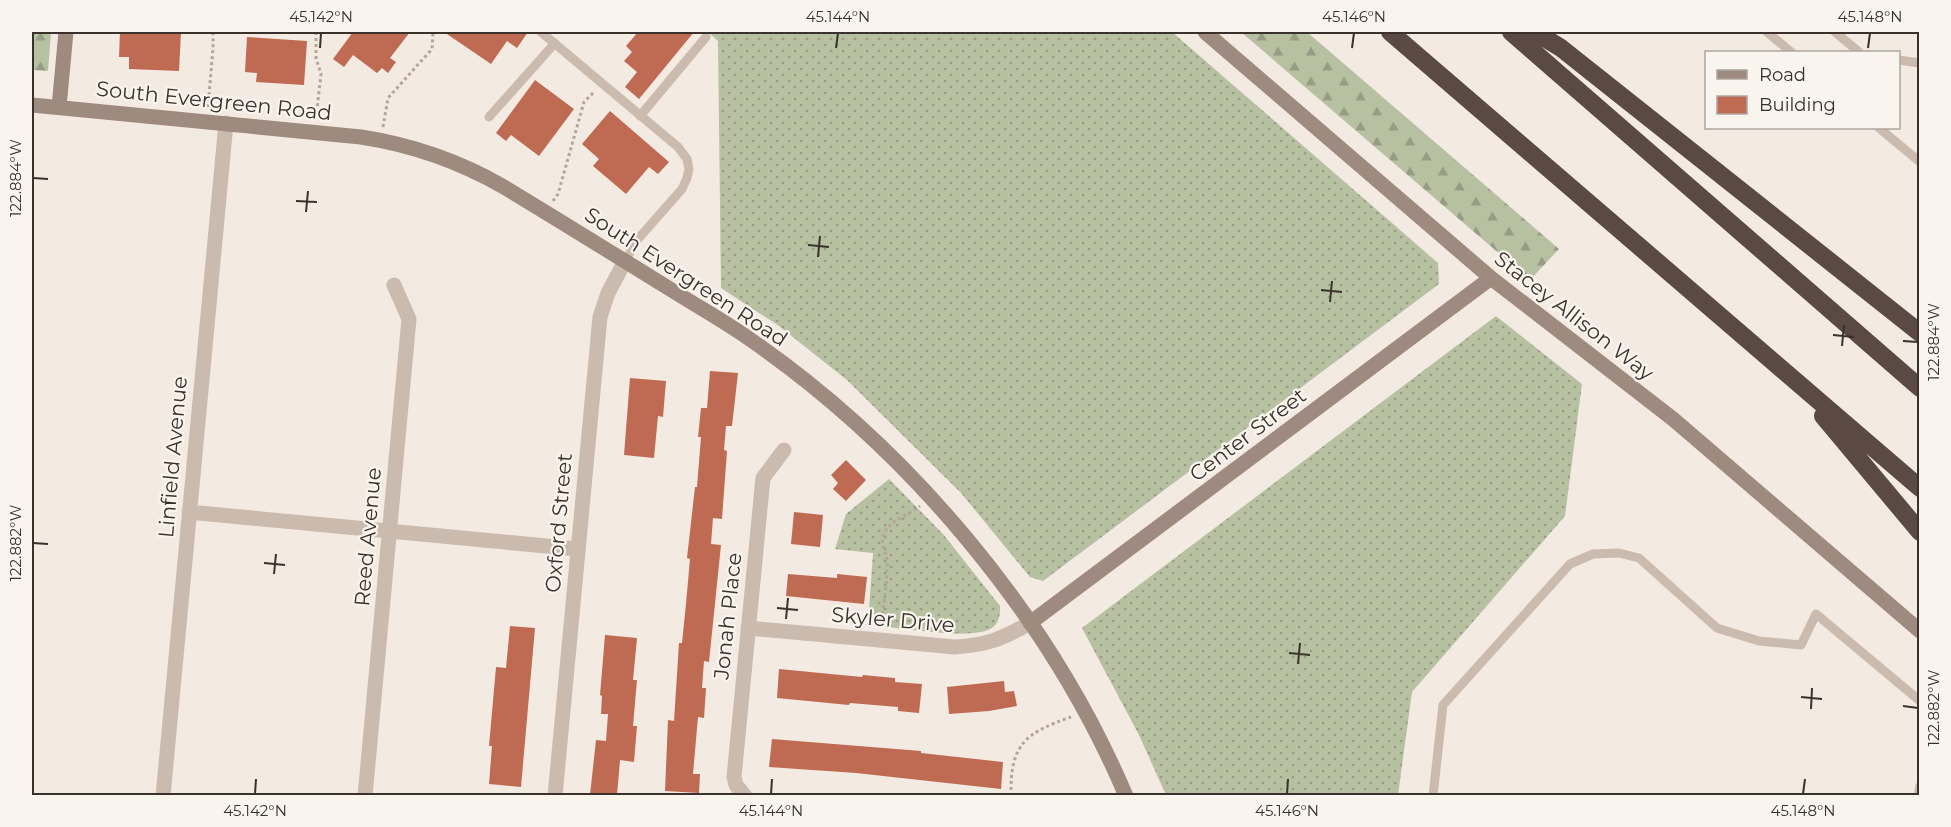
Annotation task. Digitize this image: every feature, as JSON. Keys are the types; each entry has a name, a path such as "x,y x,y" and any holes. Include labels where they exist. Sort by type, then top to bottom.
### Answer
{"highway":[{"path":"1390,32 1920,488"},
{"path":"1511,32 1920,388"},
{"path":"1535,32 1561,48 1920,333"},
{"path":"1792,377 1920,532"}],"street":[{"path":"59,107 66,32"},
{"name":"Stacey Allison Way","path":"1205,32 1491,278 1673,419 1920,632"},
{"name":"South Evergreen Road","path":"32,105 314,132 380,140 415,148 482,174 750,339 856,424 931,498 988,567 1030,623 1071,687 1126,795"},
{"name":"Linfield Avenue","path":"163,795 225,123"},
{"name":"Oxford Street","path":"555,795 600,317 608,293 625,261"},
{"name":"Center Street","path":"1030,623 1491,278"},
{"name":"Reed Avenue","path":"365,795 409,319 394,285"},
{"name":"Jonah Place","path":"743,794 734,777 763,478 784,450"},
{"path":"189,512 578,549"},
{"name":"Skyler Drive","path":"748,628 955,647 980,645 1007,636 1030,623"}],"lane":[{"path":"542,32 678,147 687,159 689,169 682,189 638,239 625,261"},
{"path":"1767,32 1790,51"},
{"path":"1835,32 1858,51"},
{"path":"640,116 706,37"},
{"path":"489,117 555,43"},
{"path":"1900,60 1920,63"},
{"path":"1880,129 1920,162"},
{"path":"1433,795 1443,705 1570,564 1593,554 1619,553 1639,558 1717,628 1759,641 1801,645 1816,614 1920,701"},
{"path":"1918,795 1920,786"}],"path":[{"path":"207,122 213,32"},
{"path":"314,132 321,74 316,58 316,32"},
{"path":"380,140 388,98 432,49 433,32"},
{"path":"546,213 558,194 584,102 602,83"},
{"path":"880,640 887,560 882,544 883,536 891,524 904,518 931,498"},
{"path":"1011,795 1010,778 1013,762 1020,746 1031,734 1048,725 1084,713"}],"green space":[{"path":"32,32 51,32 48,71 32,70"},
{"path":"708,32 1172,32 1438,263 1439,284 1043,581 1030,577 961,493 847,380 779,326 721,288 718,41"},
{"path":"1241,32 1307,32 1559,249 1530,280"},
{"path":"1496,316 1582,384 1565,516 1412,692 1398,795 1166,795 1139,735 1082,628"},
{"path":"889,479 943,534 1000,606 1000,615 993,627 984,631 953,633 868,624 873,553 835,549 846,514"}],"building":[{"path":"120,32 181,32 179,71 129,69 129,57 119,57"},
{"path":"353,32 410,32 390,58 396,62 388,73 382,68 377,73 353,55 344,67 333,59"},
{"path":"444,32 528,32 517,48 507,41 491,64"},
{"path":"638,32 694,32 639,99 625,87 637,72 624,61 632,52 626,46"},
{"path":"247,37 307,41 304,85 256,82 257,73 245,72"},
{"path":"535,80 574,109 539,156 511,135 506,141 496,133"},
{"path":"610,111 669,162 658,174 649,167 626,194 593,166 599,159 582,144"},
{"path":"710,371 738,373 732,426 726,426 724,450 727,451 722,519 713,518 711,544 721,545 709,662 704,661 702,688 706,688 704,718 698,717 693,774 700,774 699,793 665,791 668,720 674,721 679,643 682,643 690,559 687,558 695,487 697,487 701,408 707,408"},
{"path":"630,378 666,381 663,417 658,416 654,458 624,455"},
{"path":"846,460 866,480 846,501 833,489 838,483 831,475"},
{"path":"794,512 823,515 820,547 791,544"},
{"path":"788,574 837,578 837,574 867,577 864,604 786,596"},
{"path":"510,626 535,628 521,787 489,784 492,746 489,746 496,667 506,668"},
{"path":"605,635 637,638 633,680 637,680 633,726 637,726 634,762 620,760 617,795 590,795 596,740 606,741 608,714 601,714 602,696 600,695"},
{"path":"779,669 895,678 895,682 922,684 919,713 898,711 898,707 777,698"},
{"path":"1004,681 1005,692 1014,691 1017,706 949,714 947,687"},
{"path":"772,739 921,751 921,753 1003,762 1001,789 856,773 769,767"}]}
